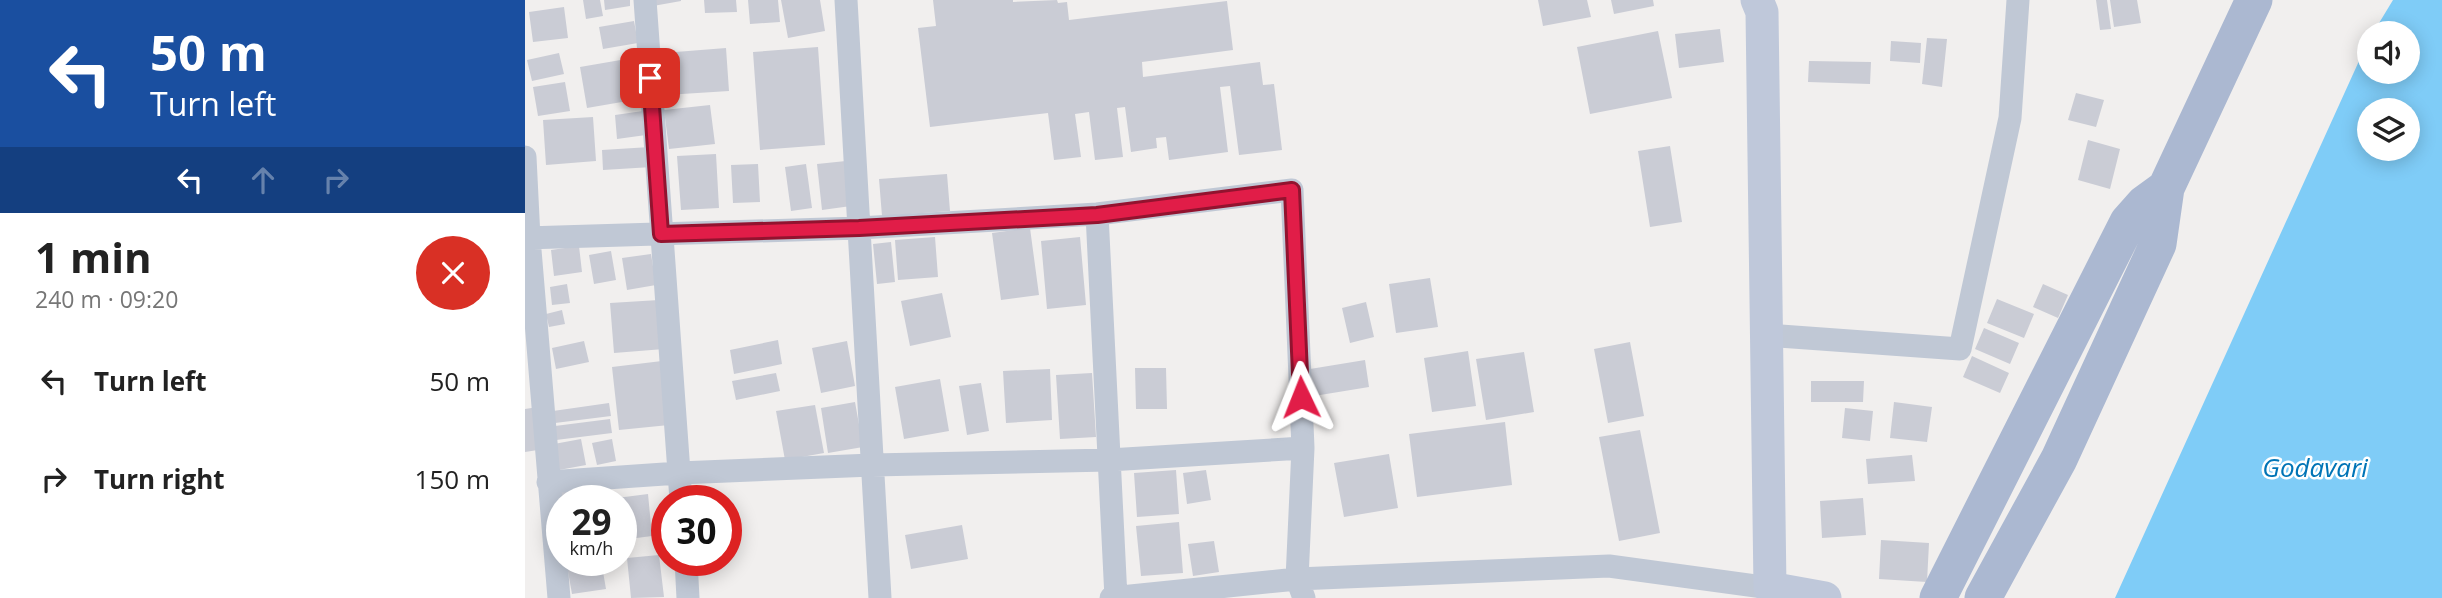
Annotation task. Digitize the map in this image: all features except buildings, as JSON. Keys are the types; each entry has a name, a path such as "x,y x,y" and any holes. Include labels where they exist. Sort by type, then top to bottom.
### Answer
{"main road":[{"path":"1757,0 1762,12 1770,587 1825,598"},
{"path":"1983,598 2059,459 2158,244 2166,188 2254,0"},
{"path":"1938,598 2128,222 2144,204 2166,188"}],"street":[{"path":"645,0 680,485"},
{"path":"846,0 880,598"},
{"path":"1766,335 1960,349 2010,118 2018,0"},
{"path":"525,157 527,238 559,598"},
{"path":"527,238 859,228 1097,215 1292,190 1303,448 1301,589"},
{"path":"1097,215 1115,598 1301,589 1609,566 1770,587"},
{"path":"548,482 872,464 1109,460 1303,448"},
{"path":"686,576 688,598"}],"water":[{"name":"Godavari","path":"2393,0 2442,0 2442,598 2115,598 2357,65 2357,84 2420,84 2420,21 2380,21"}],"route":[{"path":"650,78 661,234 859,228 1097,215 1292,190 1301,397"}]}
